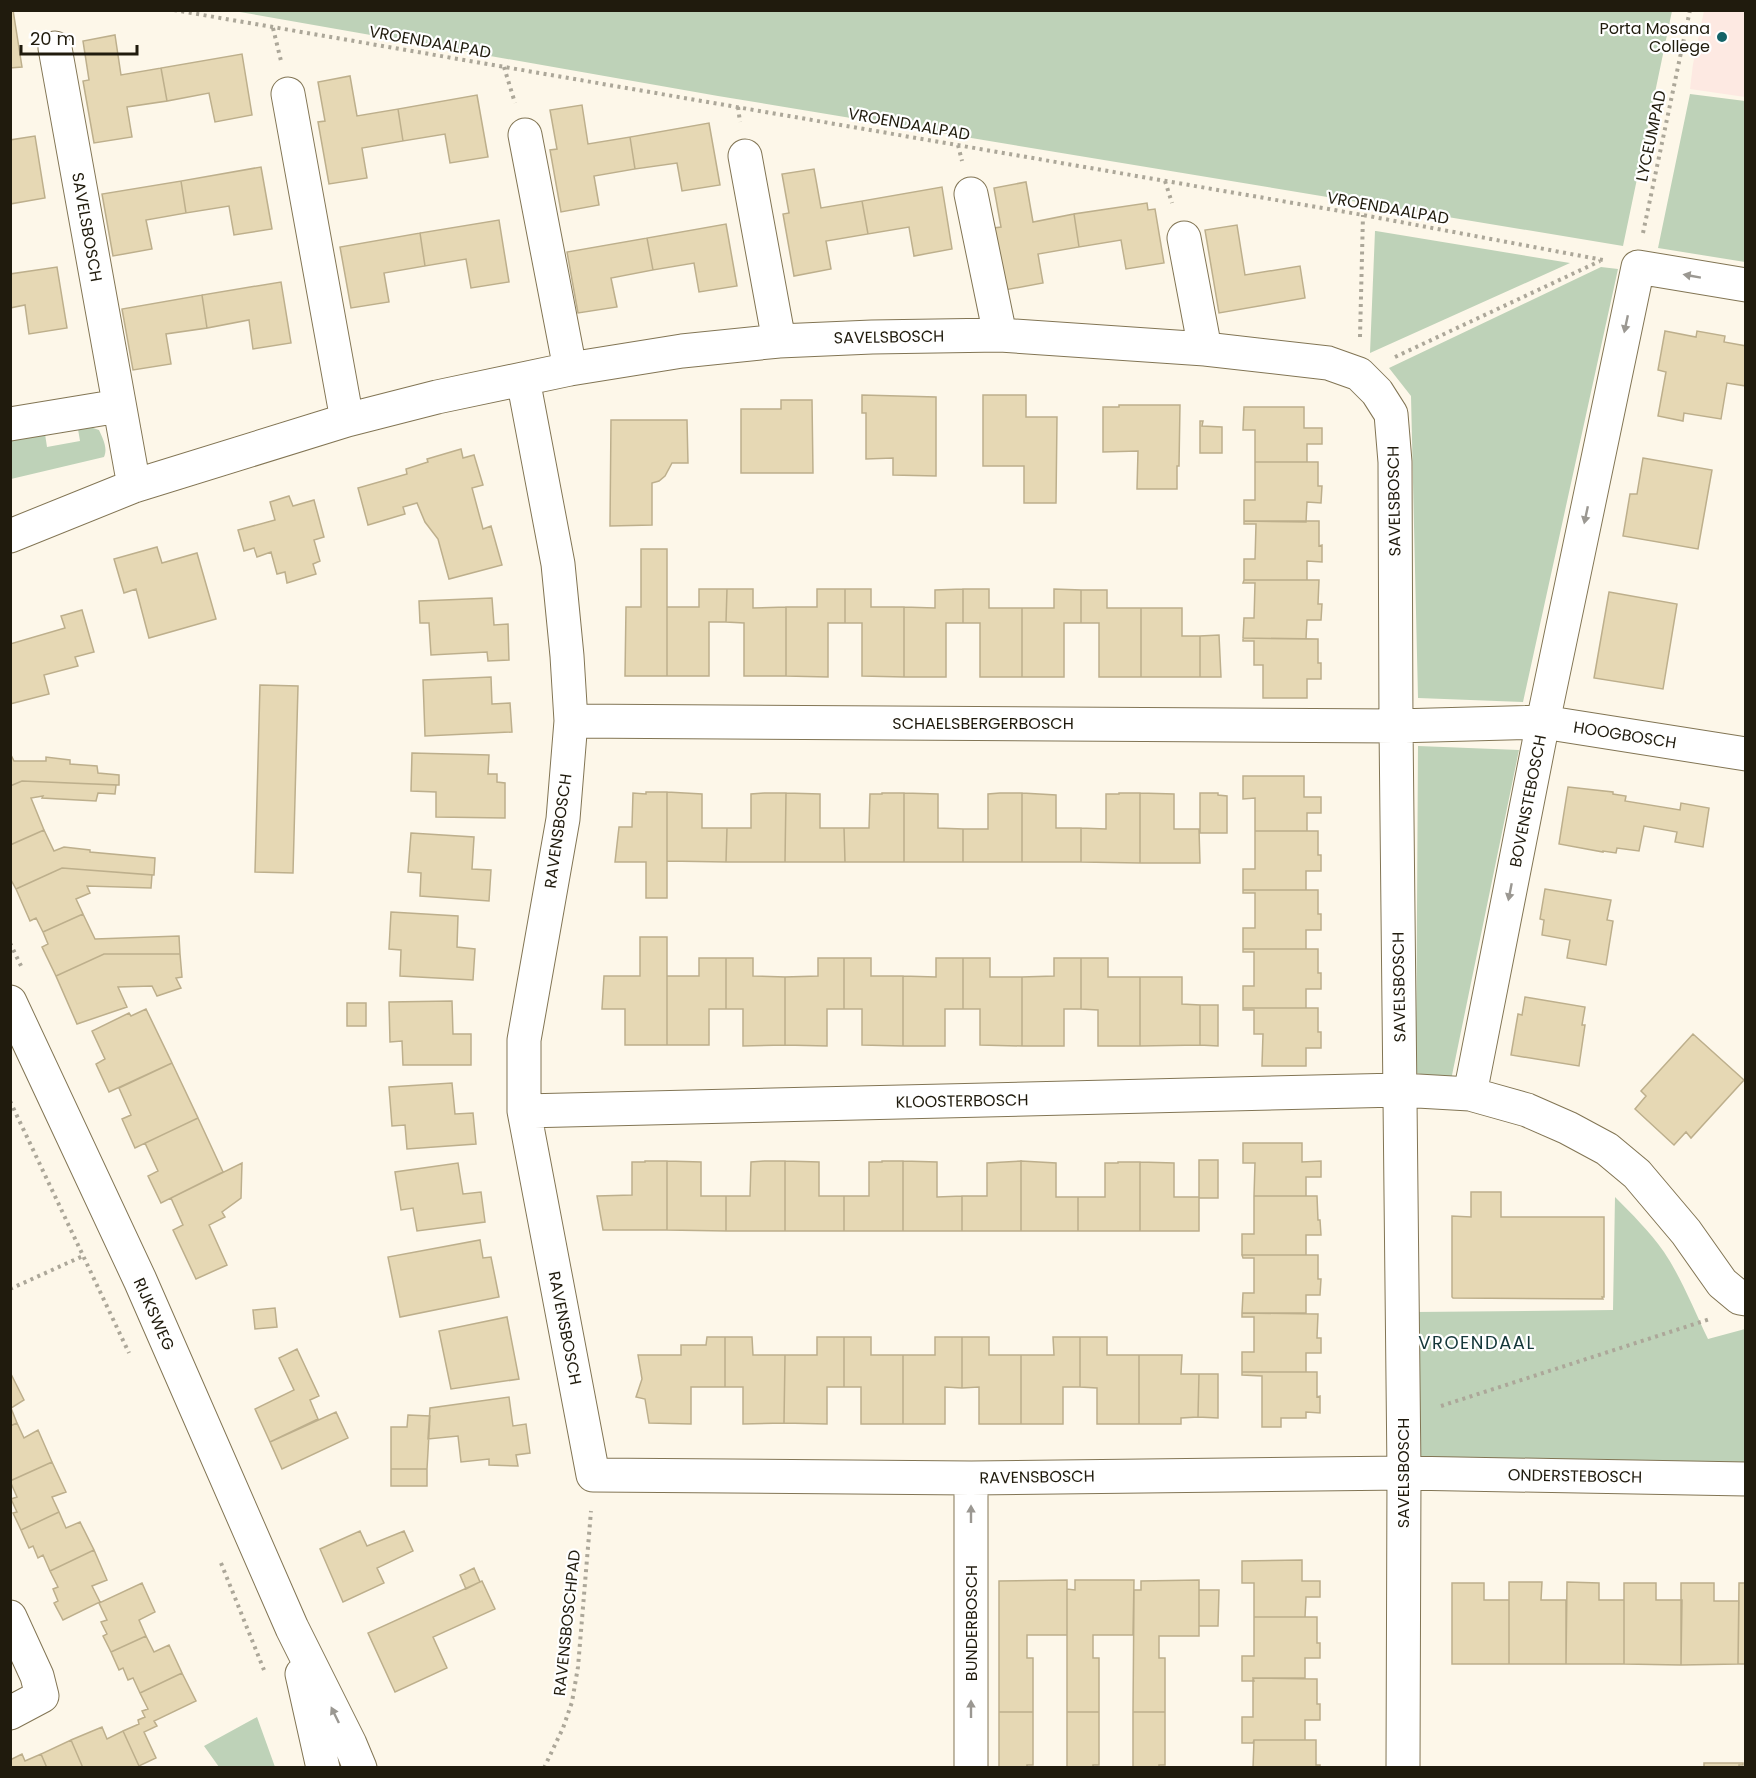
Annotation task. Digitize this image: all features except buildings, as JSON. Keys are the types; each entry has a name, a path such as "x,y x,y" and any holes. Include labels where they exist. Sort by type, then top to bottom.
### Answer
{"street":[{"name":"SAVELSBOSCH","path":"55,48 134,486"},
{"path":"288,94 347,420"},
{"path":"525,135 570,369"},
{"path":"745,156 779,341"},
{"path":"971,194 1000,335"},
{"path":"1184,238 1205,349"},
{"path":"1625,261 1746,285"},
{"name":"BOVENSTEBOSCH","path":"1470,1094 1543,722 1625,261"},
{"name":"SAVELSBOSCH","path":"10,536 134,486 347,420 437,397 570,369 682,351 779,341 1000,335 1205,349 1328,363 1359,374 1377,392 1391,414 1395,462 1404,1473 1403,1767"},
{"name":"RAVENSBOSCH","path":"523,379 558,564 567,656 570,721 563,819 524,1040 524,1111 593,1475 971,1478 1404,1473"},
{"path":"10,424 119,406"},
{"name":"SCHAELSBERGERBOSCH","path":"570,721 1396,726"},
{"name":"HOOGBOSCH","path":"1396,726 1543,722 1746,754"},
{"name":"RIJKSWEG","path":"10,1002 140,1280 292,1628 360,1767"},
{"name":"KLOOSTERBOSCH","path":"524,1111 1400,1090 1470,1094"},
{"path":"1470,1094 1527,1110 1607,1149 1637,1174 1686,1232 1722,1283 1740,1298 1746,1299"},
{"name":"ONDERSTEBOSCH","path":"1404,1473 1746,1479"},
{"name":"BUNDERBOSCH","path":"971,1478 971,1767"},
{"path":"10,1617 37,1676 42,1696 10,1713"},
{"name":"RIJKSWEG","path":"292,1628 323,1767"}],"path":[{"name":"VROENDAALPAD","path":"174,10 1363,215 1602,260 1625,261"},
{"name":"LYCEUMPAD","path":"1625,261 1641,242 1690,10"},
{"path":"1363,215 1359,374 1602,260 1625,261"},
{"path":"10,1101 133,1362"},
{"path":"10,1289 83,1256"},
{"path":"1403,1418 1712,1319"},
{"name":"RAVENSBOSCHPAD","path":"544,1767 563,1728 572,1702 578,1667 593,1475"},
{"path":"218,1557 267,1678"}],"shaded area":[{"name":"Porta Mosana College","path":"1704,11 1745,11 1745,97 1690,89"}],"green space":[{"path":"234,11 1672,11 1623,246 718,96"},
{"path":"1690,94 1745,101 1745,262 1658,248"},
{"path":"1376,231 1570,263 1370,353"},
{"path":"1601,267 1618,269 1523,702 1418,698 1411,396 1389,368"},
{"path":"90,427 99,430 105,447 104,457 11,479 11,440 45,434 47,447 80,441 78,429"},
{"path":"1418,746 1519,750 1451,1080 1416,1073"},
{"path":"1615,1197 1647,1230 1664,1252 1708,1339 1745,1329 1745,1466 1415,1460 1415,1312 1613,1310"},
{"path":"257,1717 275,1767 219,1767 204,1746"}],"place":[{"name":"Porta Mosana College","path":"1722,37"}],"district":[{"name":"VROENDAAL","path":"1477,1342"}]}
